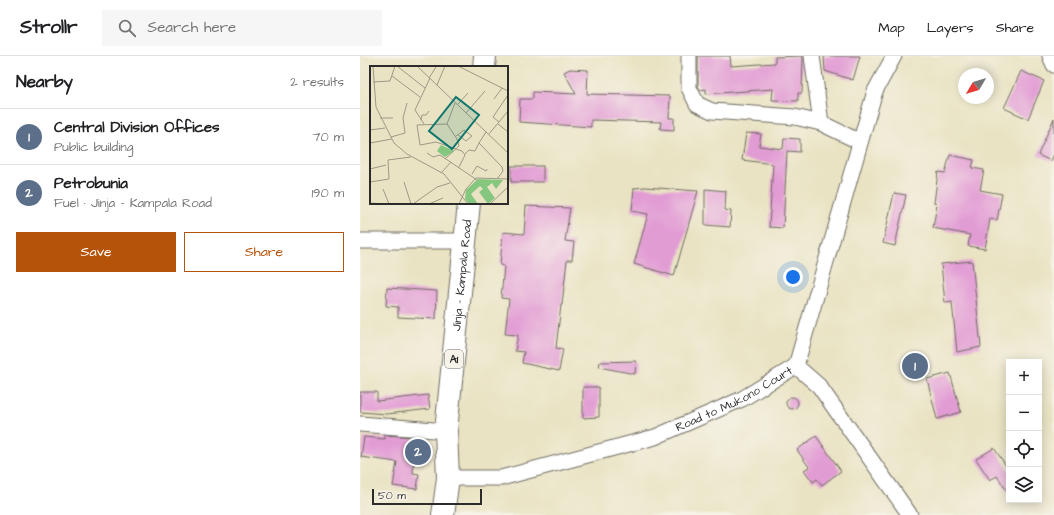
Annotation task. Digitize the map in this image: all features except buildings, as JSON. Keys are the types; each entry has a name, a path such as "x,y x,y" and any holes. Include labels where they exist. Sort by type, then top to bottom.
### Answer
{"highway":[{"path":"484,66 485,56"},
{"name":"Jinja - Kampala Road","path":"443,515 448,478 446,431 469,204"}],"street":[{"path":"689,56 689,88 697,104 712,111 795,117 821,124 860,142"},
{"path":"812,56 821,124"},
{"name":"Road to Mukono Court","path":"448,478 501,478 655,437 742,399 796,366 875,91 894,56"},
{"path":"1050,56 1054,65"},
{"path":"360,241 465,241"},
{"path":"796,366 819,386 910,515"},
{"path":"360,424 446,431"}],"place":[{"name":"Central Division Offices","path":"915,366"},
{"name":"Petrobunia","path":"418,452"}]}
